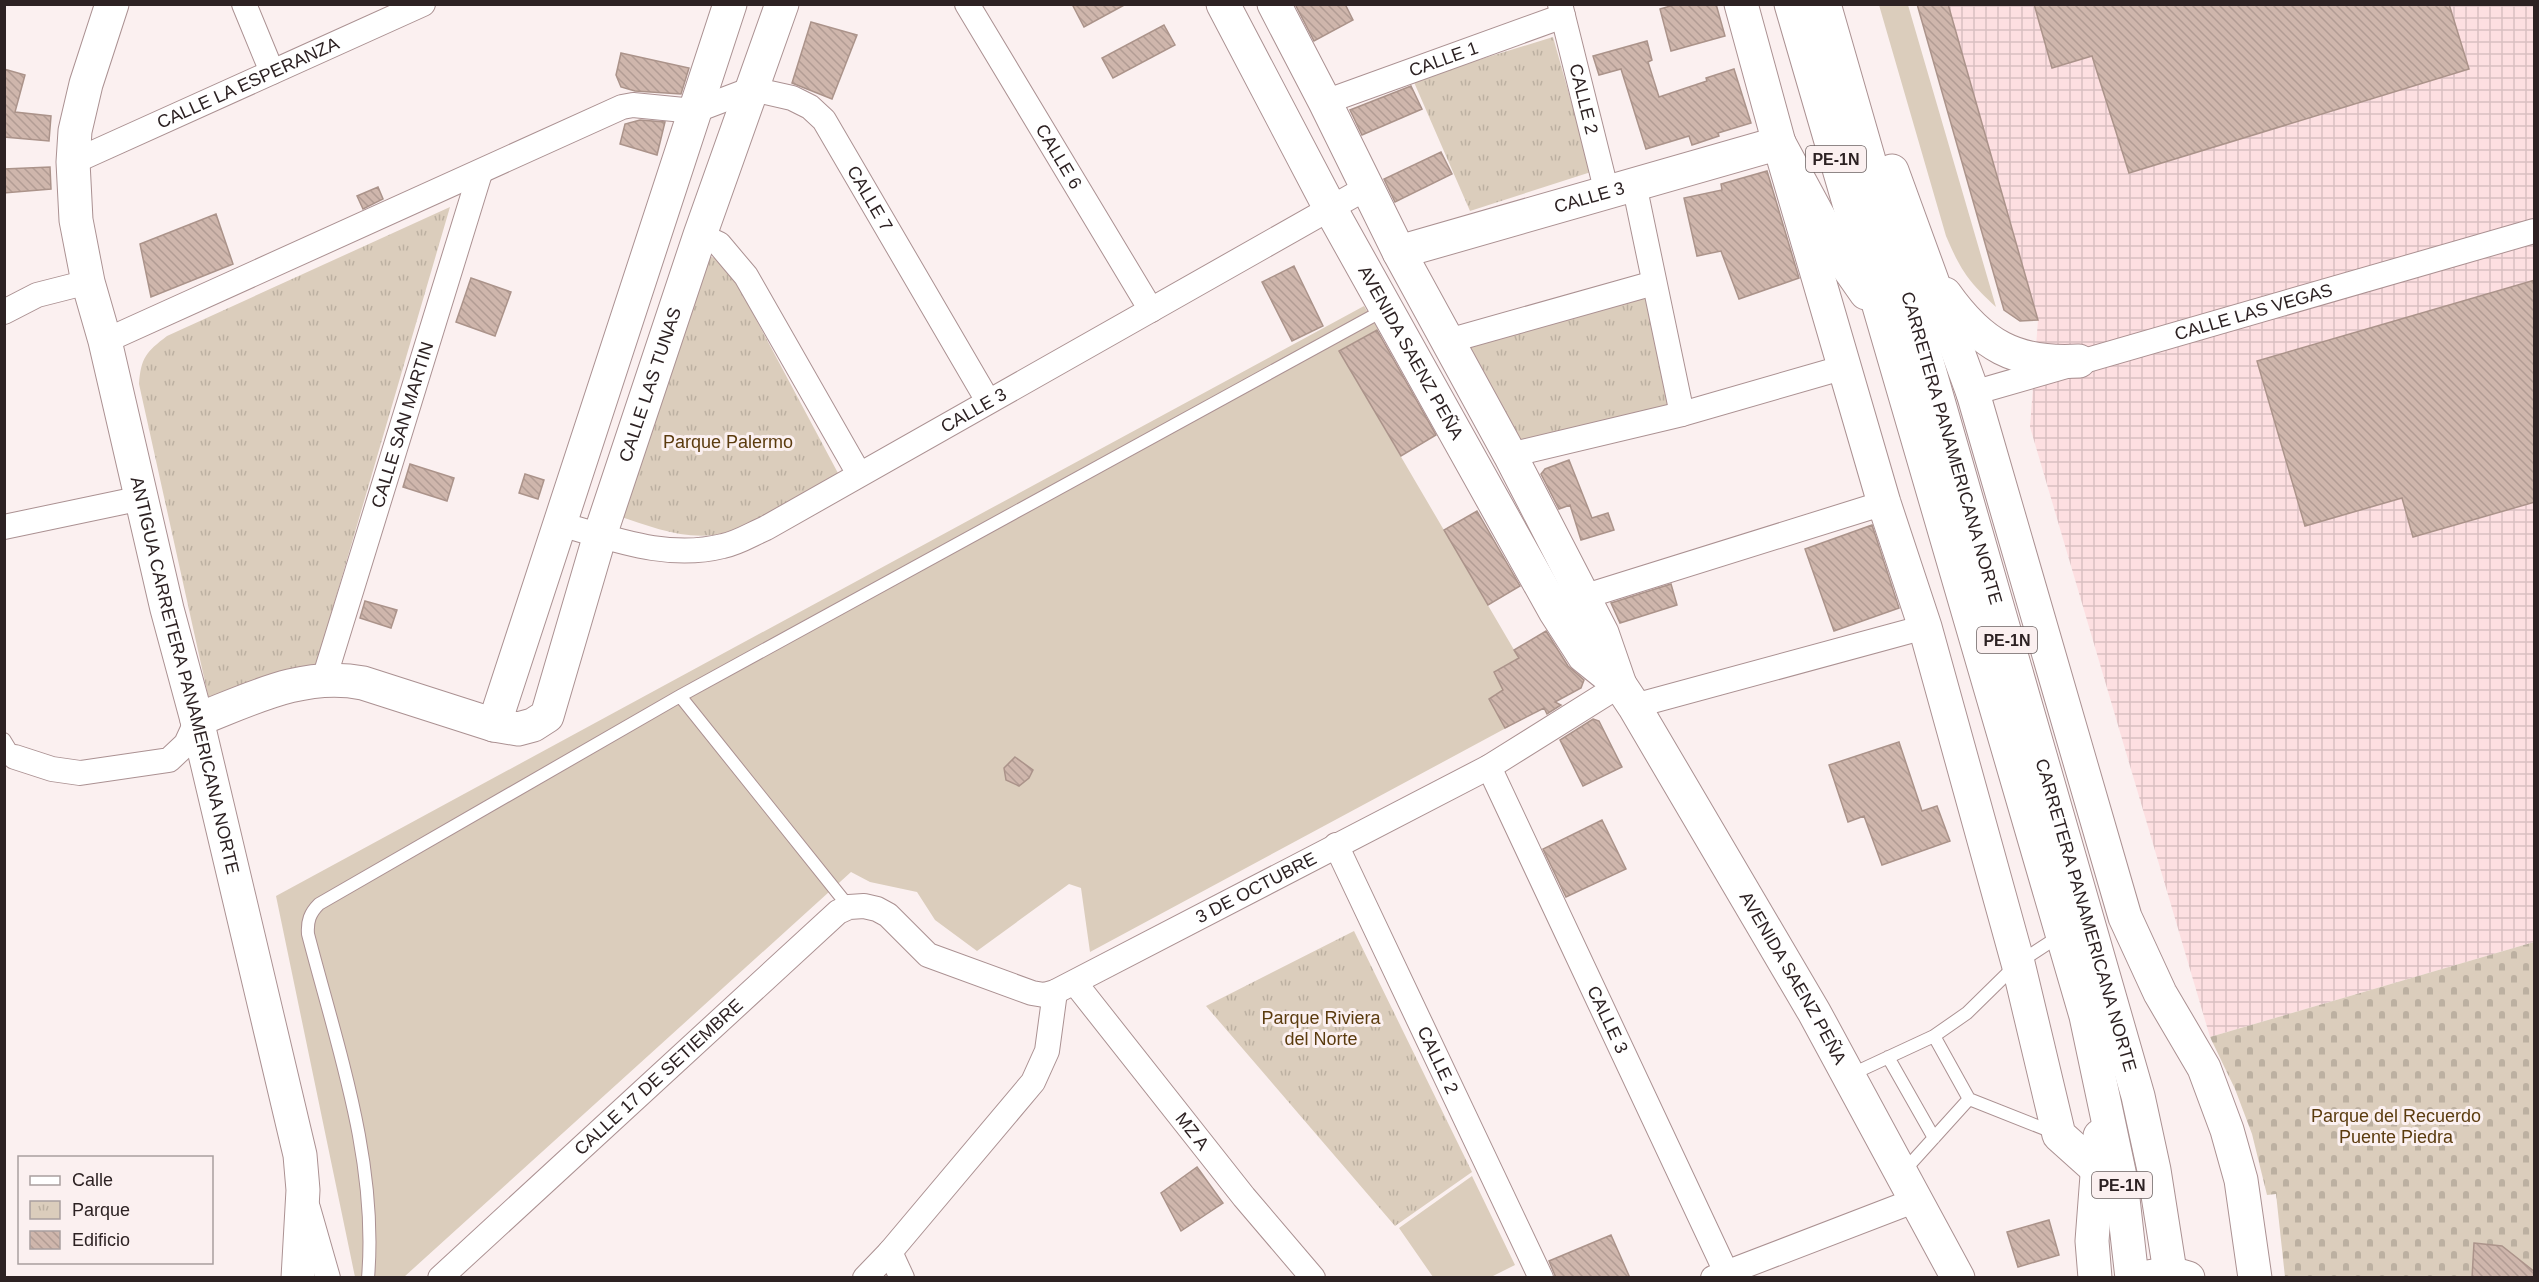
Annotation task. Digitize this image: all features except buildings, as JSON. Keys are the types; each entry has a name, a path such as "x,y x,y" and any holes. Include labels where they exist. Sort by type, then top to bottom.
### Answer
{"main road":[{"name":"ANTIGUA CARRETERA PANAMERICANA NORTE","path":"112,4 86,84 75,131 73,162 76,220 88,282 105,341 167,609 197,720 300,1155 303,1190 298,1278"},
{"path":"494,725 730,4"},
{"name":"CALLE LAS TUNAS","path":"197,720 266,692 324,679 363,683 494,725 518,729 533,725 547,716 600,535 700,235 782,4"},
{"name":"AVENIDA SAENZ PEÑA","path":"1223,4 1330,208 1555,611 1584,656 1627,695"},
{"name":"AVENIDA SAENZ PEÑA","path":"1274,4 1400,252 1510,455 1583,597 1627,695 1814,1012 1958,1278"},
{"path":"1741,4 1884,503 1925,627 2018,963 2059,1135 2098,1170"},
{"name":"CARRETERA PANAMERICANA NORTE","path":"1791,4 2086,1016 2121,1181 2132,1278"},
{"path":"1824,8 1874,124 1973,393 2125,917 2154,982 2204,1068 2227,1130 2241,1180 2255,1278"},
{"name":"CARRETERA PANAMERICANA NORTE","path":"1824,8 2138,1096 2154,1170 2168,1276"},
{"path":"1779,143 1840,256 1881,314"},
{"name":"CALLE 3","path":"1400,252 1779,143"},
{"path":"1928,267 1952,304 1990,342 2007,351 2037,361 2079,361"},
{"path":"2095,1278 2092,1241 2103,1094"}],"street":[{"path":"244,4 272,72"},
{"name":"CALLE LA ESPERANZA","path":"73,162 423,4"},
{"name":"CALLE 6","path":"967,4 1151,310"},
{"name":"CALLE 1","path":"1325,102 1561,10"},
{"name":"CALLE 2","path":"1561,10 1654,283 1682,414"},
{"path":"105,341 622,107 633,105 694,111 752,89"},
{"name":"CALLE 7","path":"752,89 792,98 810,107 824,120 988,401"},
{"name":"CALLE SAN MARTIN","path":"324,679 480,173"},
{"name":"CALLE 3","path":"560,524 647,548 685,552 725,546 766,528 1368,187"},
{"name":"CALLE LAS VEGAS","path":"1973,393 2535,231"},
{"path":"700,235 719,244 746,276 859,474"},
{"path":"4,312 37,295 88,282"},
{"path":"1448,341 1654,283"},
{"path":"1510,455 1682,414 1845,367"},
{"path":"4,527 142,498"},
{"path":"1583,597 1884,503"},
{"name":"3 DE OCTUBRE","path":"1065,987 1336,844 1627,695 1925,627"},
{"path":"10,748 52,769 80,773 169,760 186,744 197,720"},
{"name":"CALLE 3","path":"1489,767 1720,1275"},
{"name":"CALLE 2","path":"1336,844 1540,1278"},
{"path":"849,908 864,906 888,915 928,955 1032,993 1044,995 1065,987"},
{"name":"CALLE 17 DE SETIEMBRE","path":"440,1278 828,921 838,912 849,908"},
{"path":"865,1278 890,1252 1033,1082 1047,1051 1065,987"},
{"name":"MZ A","path":"1065,987 1313,1278"},
{"path":"1720,1275 1909,1187"},
{"name":"ANTIGUA CARRETERA PANAMERICANA NORTE","path":"303,1190 328,1278"},
{"path":"890,1252 902,1278"}],"lane":[{"path":"368,1278 369,1221 365,1168 356,1119 308,934 311,912 319,904 680,696 1387,308"},
{"path":"680,696 849,908"},
{"path":"1849,1076 1934,1036 1967,1013 2018,963 2062,934"},
{"path":"1934,1036 1969,1099 2059,1135"},
{"path":"1888,1057 1934,1138"},
{"path":"1909,1187 1934,1138 1969,1099"}],"shaded area":[{"path":"1948,5 2534,5 2534,942 2210,1037 2030,427 2038,320"}],"green space":[{"path":"1879,5 1908,5 1996,307 1966,275 1946,236"},
{"path":"1553,37 1591,172 1470,211 1413,80"},
{"path":"450,207 315,669 209,700 139,384 143,362 149,351 167,336"},
{"name":"Parque Palermo","path":"705,254 726,263 839,475 744,526 728,532 702,536 665,531 618,516"},
{"path":"1661,278 1690,405 1498,460 1438,344"},
{"path":"1364,306 1378,329 1339,351 1547,706 1090,952 1081,888 1069,884 977,951 935,920 917,892 870,882 851,872 404,1277 355,1277 276,896"},
{"name":"Parque Riviera del Norte","path":"1354,931 1472,1172 1395,1226 1206,1006"},
{"name":"Parque del Recuerdo Puente Piedra","path":"2534,942 2534,1277 2285,1277 2276,1194 2267,1195 2252,1134 2235,1089 2210,1037"},
{"path":"1472,1176 1515,1265 1491,1277 1433,1277 1399,1228"}]}
